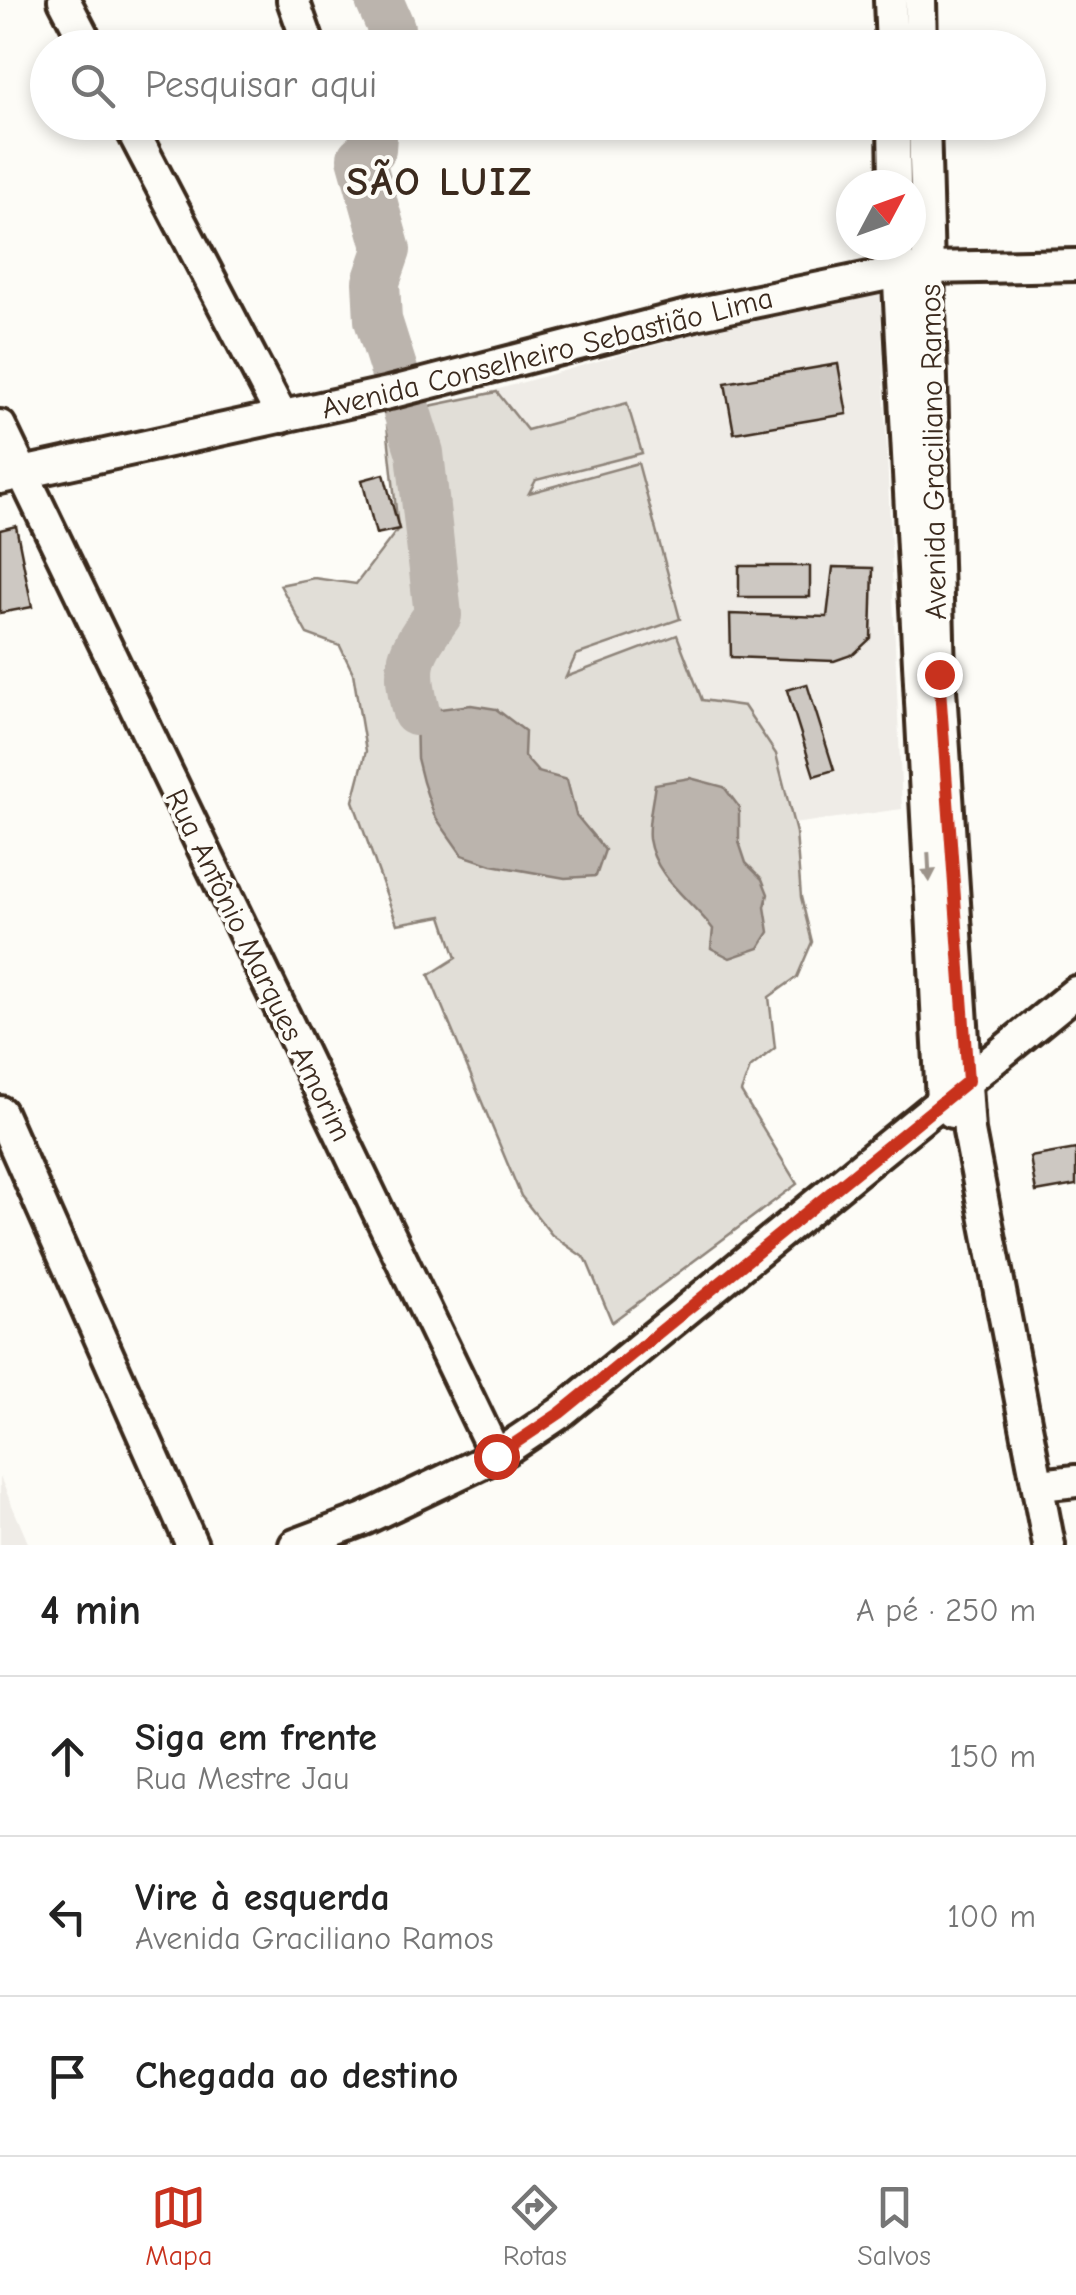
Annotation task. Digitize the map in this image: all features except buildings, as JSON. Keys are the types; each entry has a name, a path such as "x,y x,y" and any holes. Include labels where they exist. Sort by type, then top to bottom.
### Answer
{"street":[{"path":"64,0 80,30"},
{"path":"293,0 304,30"},
{"path":"890,0 891,30"},
{"path":"920,0 921,30"},
{"path":"137,140 282,417"},
{"path":"894,140 895,170"},
{"name":"Avenida Graciliano Ramos","path":"924,140 939,674 969,1131 1049,1545"},
{"name":"Avenida Conselheiro Sebastião Lima","path":"11,475 400,390 893,260"},
{"name":"Avenida Graciliano Ramos","path":"897,260 942,1101"},
{"name":"Avenida Conselheiro Sebastião Lima","path":"900,260 928,268 1076,265"},
{"name":"Rua Antônio Marques Amorim","path":"0,426 11,475 496,1456"},
{"path":"295,1545 365,1532 496,1456 560,1413 1076,992"},
{"path":"942,1101 969,1131"},
{"path":"0,1112 192,1545"},
{"path":"1040,1485 1076,1482"}],"shaded area":[{"path":"880,289 902,809 605,850 467,398 694,334"},
{"path":"497,392 527,430 627,403 642,453 536,480 529,493 638,463 680,619 576,655 566,677 677,635 702,700 744,706 776,754 796,833 801,897 812,942 797,977 769,997 775,1048 750,1068 741,1092 797,1184 612,1322 586,1259 552,1235 521,1196 429,975 456,958 442,916 397,924 353,801 366,751 353,673 340,646 307,634 280,585 314,578 356,584 398,529 387,425 410,410"},
{"path":"471,705 496,709 525,731 524,756 538,772 567,780 576,815 605,850 596,876 565,878 492,865 462,855 434,815 423,782 417,758 416,712"},
{"path":"690,778 724,787 739,807 739,842 746,863 762,879 768,894 765,907 769,932 759,948 730,958 711,948 713,929 666,877 649,839 655,784"},
{"path":"0,1477 29,1545 0,1545"}],"waterway":[{"path":"379,0 391,30"},
{"path":"373,140 372,149 361,158 387,250 376,282 378,320 420,453 438,615 412,660 410,682 416,712"}],"district":[{"name":"SÃO LUIZ","path":"440,181"}],"route":[{"path":"496,1456 560,1413 968,1081 939,674"}]}
